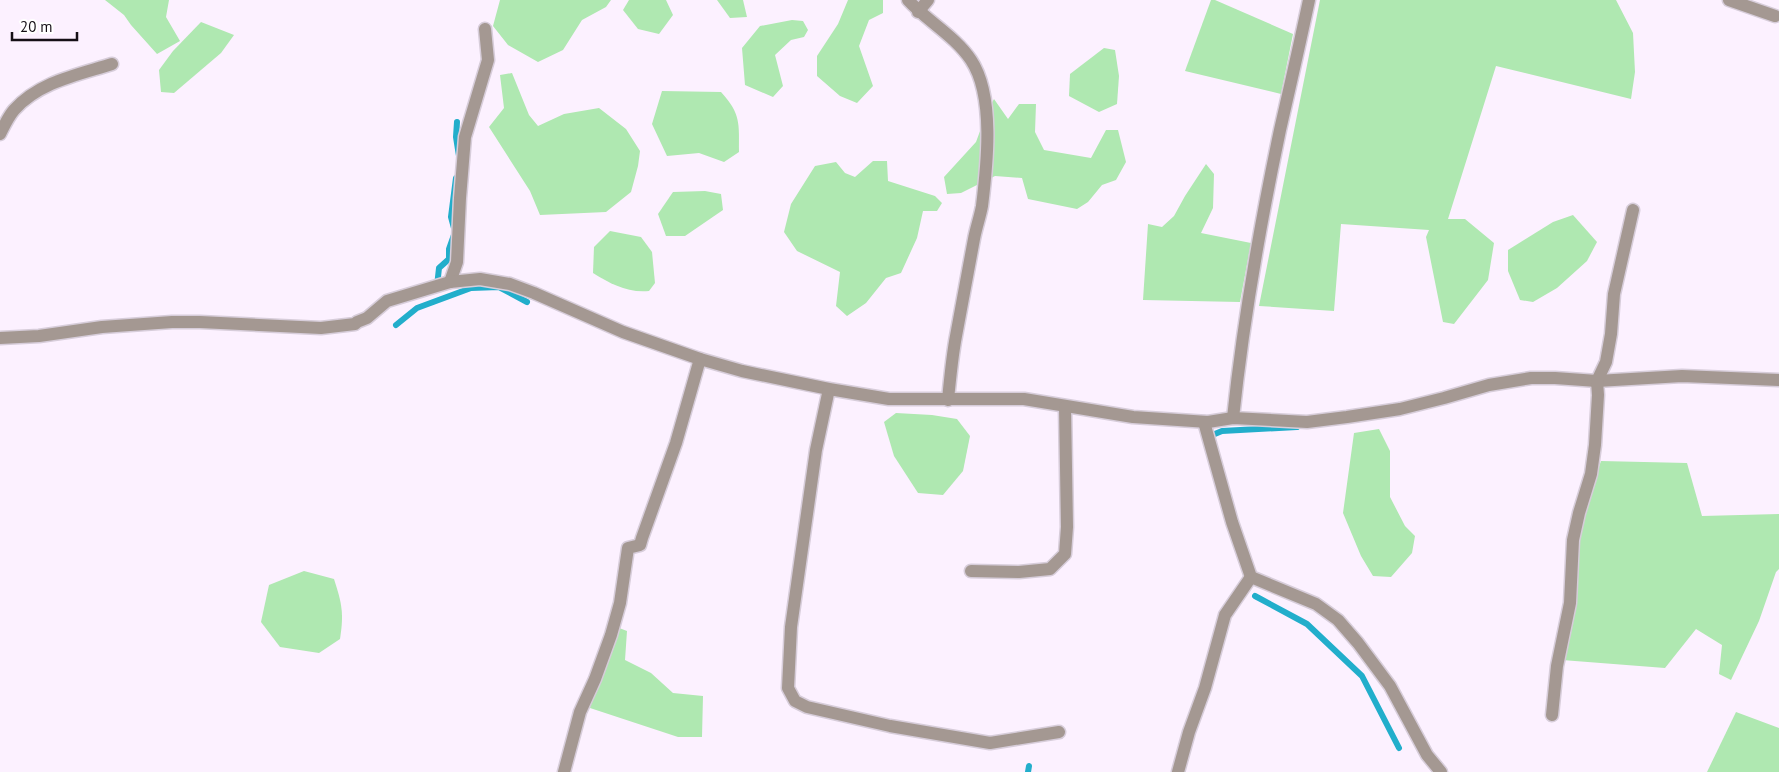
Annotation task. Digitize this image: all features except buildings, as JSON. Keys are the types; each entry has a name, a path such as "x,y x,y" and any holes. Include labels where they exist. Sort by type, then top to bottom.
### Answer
{"street":[{"path":"908,0 918,12 950,37 971,60 983,93 987,120 987,154 982,208 955,339 948,400"},
{"path":"918,12 928,0"},
{"path":"1233,418 1239,358 1260,238 1280,131 1309,0"},
{"path":"1729,0 1774,16"},
{"path":"450,282 457,262 465,137 488,60 485,29"},
{"path":"0,134 12,112 32,92 62,79 112,64"},
{"path":"1552,715 1557,666 1570,603 1574,540 1595,445 1597,381 1606,362 1611,334 1614,294 1633,210"},
{"path":"0,338 39,336 102,327 172,322 321,328 339,327 355,324 367,318 387,301 450,282 480,278 510,284 623,332 742,371 829,389 890,399 1024,399 1133,417 1204,422 1233,418 1308,422 1400,409 1489,385 1531,378 1597,381 1682,376 1779,380"},
{"path":"564,772 580,712 612,635 620,603 628,548 640,545 676,443 700,358"},
{"path":"829,389 816,450 791,627 788,688 795,701 806,706 890,726 990,743 1059,732"},
{"path":"971,571 1019,572 1050,569 1065,554 1065,407"},
{"path":"1204,422 1232,522 1251,577 1316,604 1338,620 1390,686 1427,755 1441,772"},
{"path":"1178,772 1189,732 1205,688 1225,615 1251,577"}],"green space":[{"path":"105,0 169,0 166,17 180,41 157,54 124,15"},
{"path":"500,0 611,0 606,7 582,20 563,50 538,62 508,45 493,26"},
{"path":"629,0 666,0 673,15 659,34 638,29 623,10"},
{"path":"717,0 743,0 747,17 730,18"},
{"path":"848,0 883,0 883,13 869,20 859,46 873,86 857,103 840,96 817,76 817,56 838,24"},
{"path":"1211,0 1215,0 1293,34 1281,94 1185,71"},
{"path":"1320,0 1616,0 1633,33 1635,72 1631,99 1496,66 1448,219 1465,219 1494,243 1488,280 1454,324 1443,322 1426,237 1429,230 1341,224 1334,311 1259,306"},
{"path":"792,20 803,21 808,30 804,37 791,40 775,55 783,86 773,97 745,85 742,48 760,26"},
{"path":"201,22 234,35 221,53 174,93 161,92 159,70 173,51"},
{"path":"1104,48 1115,50 1119,76 1117,104 1099,112 1069,96 1070,74"},
{"path":"512,73 529,115 538,126 564,114 599,108 626,129 640,151 631,192 606,212 540,215 530,191 489,127 504,108 500,75"},
{"path":"662,91 721,92 728,100 738,119 739,152 724,162 699,153 667,156 652,124"},
{"path":"994,99 1008,119 1019,104 1036,104 1035,132 1044,150 1091,158 1106,130 1118,130 1126,162 1116,180 1102,185 1088,202 1077,209 1028,199 1022,178 995,176 961,193 947,194 944,177 976,142"},
{"path":"873,161 887,161 888,181 935,196 942,203 937,211 923,211 917,238 901,273 886,278 866,303 847,316 836,306 840,272 797,251 784,232 791,204 815,166 836,162 845,173 855,177"},
{"path":"1206,164 1214,174 1213,208 1201,233 1251,243 1240,302 1143,300 1148,224 1162,227 1174,216"},
{"path":"705,191 721,194 723,210 685,236 666,236 658,214 673,192"},
{"path":"1573,215 1597,242 1587,261 1557,288 1533,302 1520,300 1508,271 1508,250 1553,222"},
{"path":"610,231 641,237 652,252 655,283 649,291 626,289 593,273 594,247"},
{"path":"896,413 932,415 957,419 970,436 963,471 943,495 918,493 894,456 884,422"},
{"path":"1379,429 1390,451 1390,497 1405,526 1415,536 1412,553 1391,577 1373,576 1361,556 1343,513 1354,433"},
{"path":"1601,461 1687,463 1702,516 1779,514 1779,569 1776,572 1759,621 1731,680 1719,674 1722,645 1696,629 1665,668 1562,660 1577,587 1578,529"},
{"path":"304,571 334,579 340,602 342,622 340,639 319,653 280,647 261,622 269,585"},
{"path":"614,626 627,631 625,660 651,673 673,693 703,696 702,737 678,737 590,708 596,665"},
{"path":"1736,712 1779,728 1779,772 1707,772"}],"waterway":[{"path":"457,122 456,137 459,156"},
{"path":"437,286 439,268 449,259 449,249 455,232 451,217 456,178"},
{"path":"396,325 417,308 471,288 499,287 527,302"},
{"path":"1210,436 1222,431 1297,427"},
{"path":"1255,596 1307,624 1362,676 1399,748"},
{"path":"1028,772 1029,766"}]}
